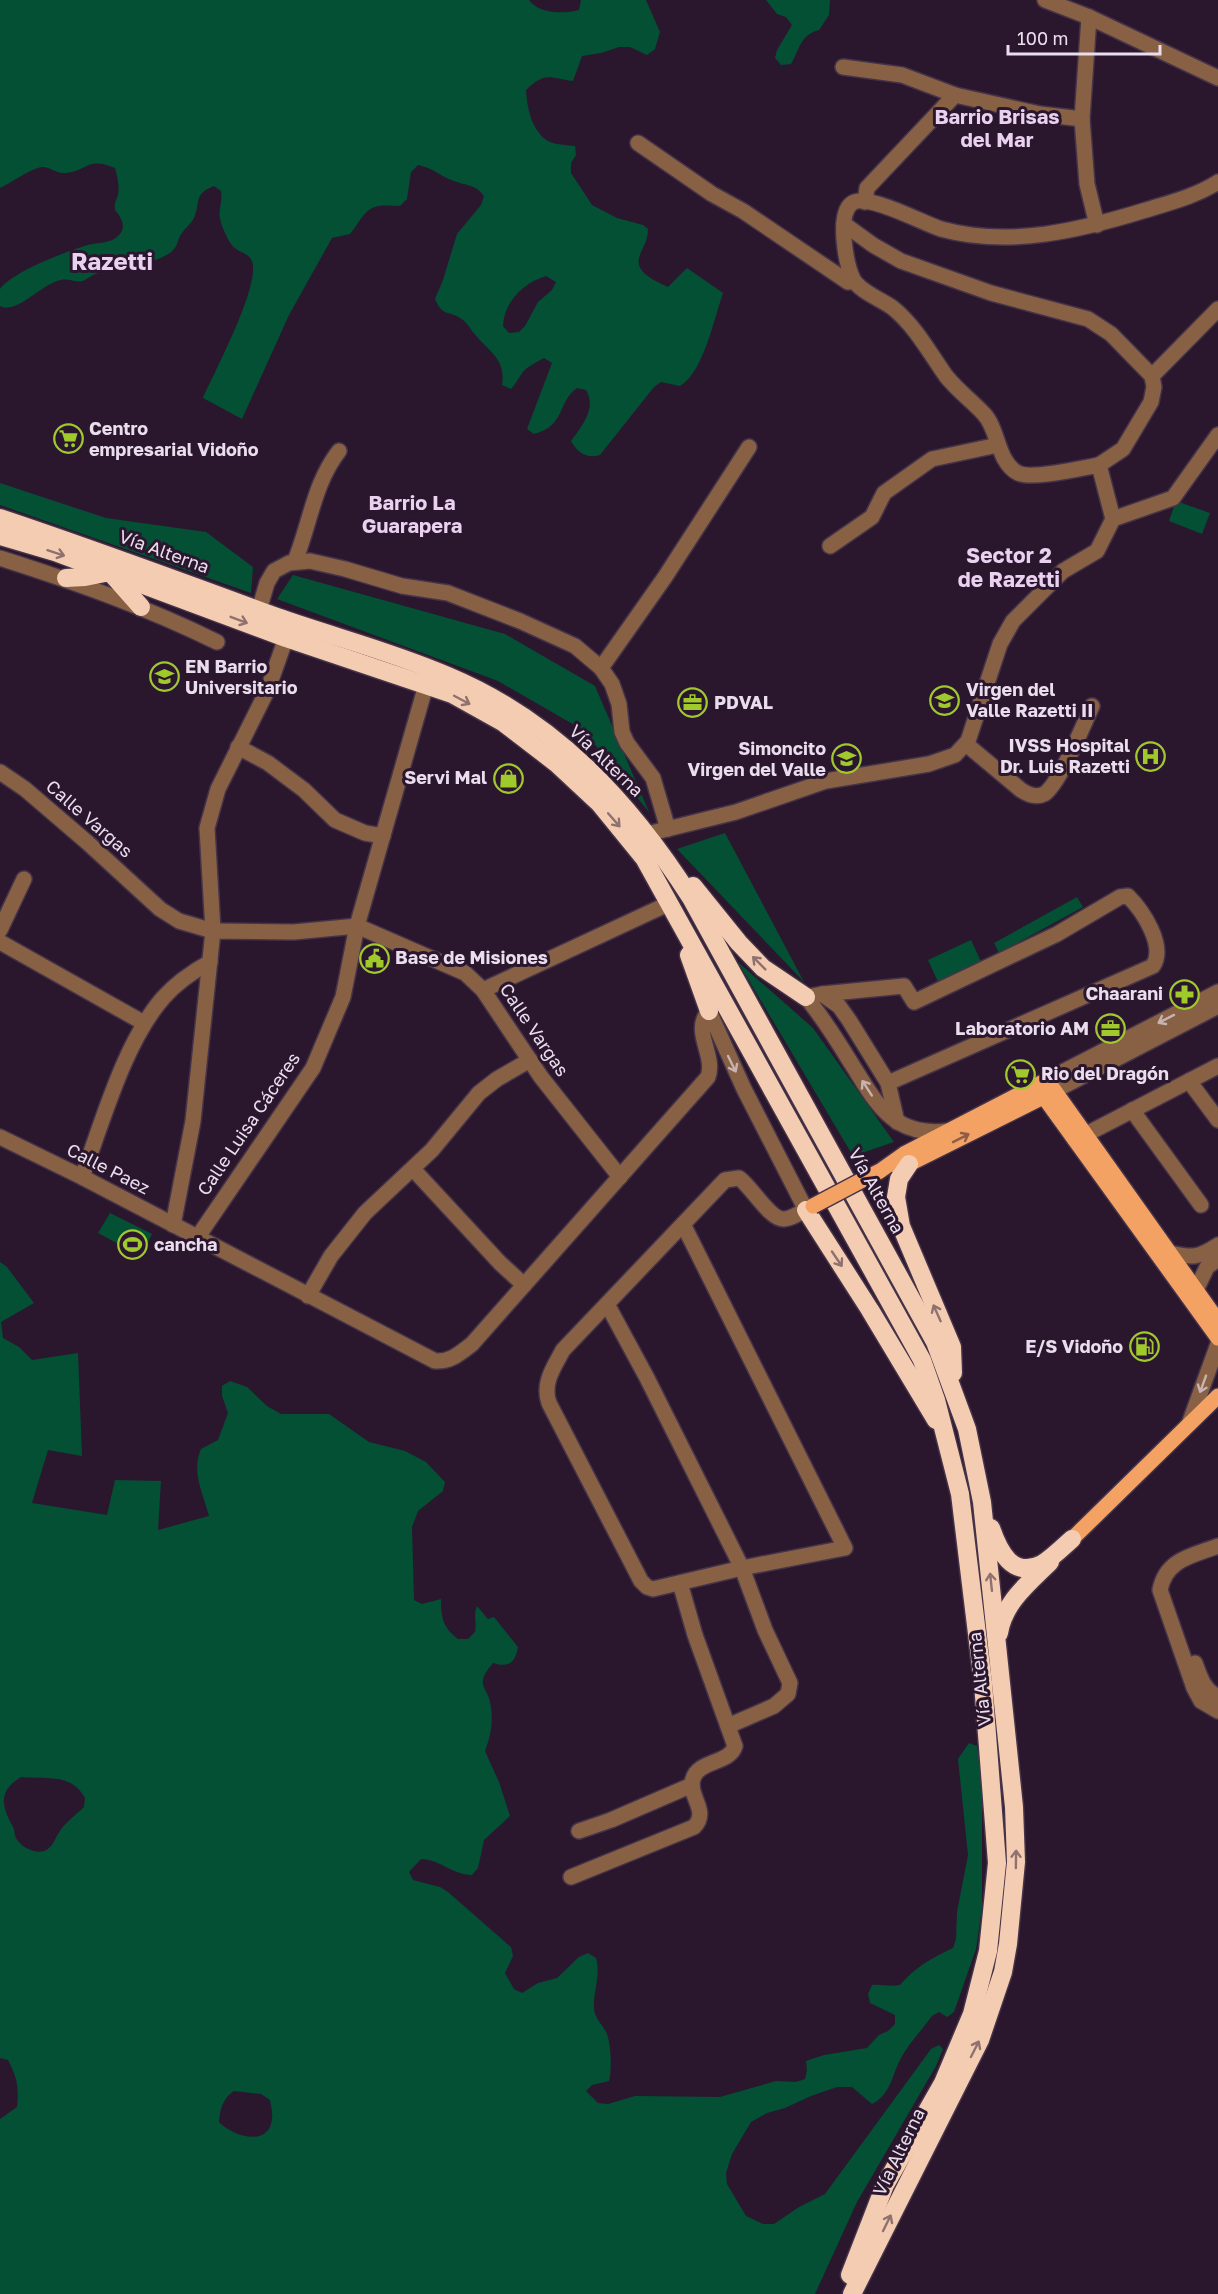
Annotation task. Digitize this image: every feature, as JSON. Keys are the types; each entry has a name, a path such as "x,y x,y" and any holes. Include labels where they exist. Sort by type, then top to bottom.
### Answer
{"highway":[{"name":"Vía Alterna","path":"0,518 413,662 487,694 538,727 588,768 607,786 651,838 691,898 935,1342 967,1430 982,1502 1016,1836 1012,1914 1003,1972 980,2040 852,2294"},
{"name":"Vía Alterna","path":"0,536 110,572 286,638 452,694 504,723 556,763 600,804 644,858 922,1360 936,1400 960,1494 983,1683 992,1781 996,1863 988,1951 972,2014 943,2083 885,2185 843,2294"},
{"path":"66,578 85,578 110,572 141,607"},
{"path":"651,838 739,943 763,968 814,996"},
{"path":"670,903 709,1011"},
{"path":"909,1164 899,1179 896,1197 901,1226 952,1347 954,1390"},
{"path":"810,1208 947,1441"},
{"path":"982,1502 1005,1558 1017,1567 1026,1568 1042,1564 1072,1539"},
{"path":"997,1646 1001,1620 1008,1606 1072,1539"}],"main road":[{"path":"810,1208 950,1130 1045,1089"},
{"path":"1045,1089 1184,1281 1218,1321"},
{"path":"874,1174 909,1164 1045,1089"},
{"path":"1080,1137 1170,1253 1218,1338"},
{"path":"1072,1539 1218,1396"}],"street":[{"path":"1044,0 1089,17 1218,78"},
{"path":"1089,17 1082,119 1087,184 1097,225"},
{"path":"843,67 902,75 955,95 1040,114 1082,119"},
{"path":"865,202 867,188 955,95"},
{"path":"638,142 712,194 743,211 846,280 854,281 885,302 909,324 947,378 987,417 998,445 1012,468 1023,474 1045,474 1099,465 1123,449 1151,402 1155,387 1152,376 1112,334 1088,319 1055,308 991,293 901,261 844,225"},
{"path":"854,281 846,252 844,225 851,204 865,202 884,205 940,229 978,235 1053,234 1097,225 1199,194 1218,182"},
{"path":"1152,376 1218,309"},
{"path":"1113,519 1173,498 1218,435"},
{"path":"830,546 872,517 884,493 932,459 998,445"},
{"path":"601,668 671,569 748,447"},
{"path":"295,561 326,467 339,451"},
{"path":"651,838 668,829 736,812 825,781 942,761 955,755 966,744 990,669 1006,631 1051,581 1069,567 1097,551 1113,519 1099,465"},
{"path":"0,558 66,578 141,607 217,642"},
{"path":"259,610 267,584 274,571 295,561 310,561 410,588 448,593 520,621 575,646 601,668 616,694 624,738 648,770 657,787 668,829"},
{"path":"173,1225 193,1121 213,931 207,828 218,789 268,689 286,638"},
{"name":"Calle Luisa Cáceres","path":"196,1238 313,1068 343,997 357,926 426,685"},
{"path":"966,744 1021,790 1041,795 1048,790 1065,763 1092,706"},
{"path":"238,747 268,763 304,790 334,820 365,833 383,836"},
{"name":"Calle Vargas","path":"0,771 25,789 88,843 160,909 179,921 213,931 294,932 357,926 465,973 483,990 541,1077 620,1177"},
{"path":"0,930 24,879"},
{"path":"814,996 904,986 914,1002 1057,934 1120,897 1128,896 1135,903 1149,927 1157,950 1157,959 1153,966 888,1083"},
{"path":"483,990 670,903"},
{"path":"0,942 144,1023"},
{"path":"82,1177 128,1057 144,1023 163,998 189,974 210,962"},
{"path":"1045,1089 1218,992"},
{"path":"814,996 838,1006 849,1020 888,1083 897,1122"},
{"path":"814,996 822,1017 871,1095 897,1122 930,1133 950,1130"},
{"path":"1045,1089 1218,1006"},
{"path":"413,1169 500,1263 524,1285 708,1077 711,1065 702,1029 703,1020 709,1011"},
{"path":"683,1224 845,1548 742,1568 653,1589 644,1585 547,1398 548,1381 563,1350 607,1304 683,1224 725,1180 735,1177 745,1182 777,1218 790,1218 810,1208 744,1089 709,1011"},
{"path":"308,1296 331,1256 355,1224 439,1143 479,1093 497,1078 530,1060"},
{"path":"1080,1137 1218,1066"},
{"path":"1189,1081 1218,1120"},
{"path":"1132,1110 1201,1205"},
{"name":"Calle Paez","path":"0,1137 82,1177 435,1361 456,1356 472,1344 524,1285"},
{"path":"1184,1281 1209,1261 1218,1245"},
{"path":"1170,1253 1209,1261"},
{"path":"1184,1281 1209,1261"},
{"path":"607,1304 647,1378 742,1568 790,1686 788,1694 774,1706 728,1726"},
{"path":"1189,1424 1218,1344"},
{"path":"1218,1546 1169,1568 1164,1574 1160,1590 1194,1688 1201,1701 1218,1711"},
{"path":"1218,1557 1177,1573 1172,1578 1169,1589 1202,1680 1211,1693 1218,1697"},
{"path":"571,1877 694,1827 700,1813 692,1785 693,1776 699,1770 733,1752 735,1746 695,1635 680,1583"},
{"path":"579,1831 692,1785"}],"green space":[{"path":"0,0 529,0 533,5 545,10 566,12 579,10 581,0 646,0 660,32 655,49 647,55 630,47 619,47 582,56 573,81 548,77 538,80 526,90 529,112 539,133 544,138 553,143 575,146 576,155 571,163 571,173 592,205 617,218 643,225 648,229 639,258 640,268 644,272 653,280 668,287 687,268 723,293 707,344 695,370 680,386 661,382 654,387 600,455 583,454 571,441 587,417 590,403 586,390 577,388 566,400 556,420 544,430 534,434 527,429 552,363 544,358 525,370 511,389 502,385 502,370 497,358 465,322 444,312 435,299 457,234 481,205 484,196 474,187 418,165 411,172 407,199 400,206 374,207 366,213 350,234 332,238 289,315 242,419 203,398 243,308 253,273 250,258 233,247 223,228 220,215 221,191 214,186 200,195 194,218 175,247 159,259 95,274 83,281 54,282 22,303 7,308 0,306 0,289 6,282 54,257 88,245 112,240 121,232 123,225 115,210 119,188 115,168 106,165 93,164 65,173 42,167 0,188","holes":["546,276 556,282 552,290 538,302 525,326 519,332 509,333 503,326 504,317 516,295 530,283"]},
{"path":"766,0 830,0 829,15 819,30 804,39 791,64 781,65 775,58 777,50 792,25 786,17 777,14"},
{"path":"0,483 106,518 206,532 253,567 251,593 0,505"},
{"path":"1176,501 1210,513 1202,534 1169,521"},
{"path":"293,575 505,634 595,686 649,812 583,730 498,681 277,599"},
{"path":"725,833 804,982 677,849"},
{"path":"1077,897 1083,907 999,953 994,943"},
{"path":"971,940 982,964 939,984 928,960"},
{"path":"738,962 813,1028 894,1142 853,1156"},
{"name":"cancha","path":"110,1213 152,1234 141,1256 98,1233"},
{"path":"0,1262 7,1267 34,1303 1,1322 3,1338 19,1347 32,1360 78,1353 82,1456 48,1450 32,1503 107,1515 115,1480 161,1481 158,1530 209,1516 199,1482 198,1458 201,1449 218,1440 228,1413 222,1396 222,1386 230,1381 247,1387 267,1406 281,1414 329,1414 369,1442 405,1451 426,1462 445,1482 443,1491 418,1511 412,1527 414,1600 422,1604 441,1599 444,1622 449,1631 458,1639 468,1639 475,1632 477,1606 488,1619 494,1617 518,1647 510,1663 503,1665 493,1663 483,1680 491,1705 492,1718 485,1751 499,1782 510,1816 484,1840 478,1868 472,1875 421,1859 409,1872 413,1880 440,1887 448,1892 511,1947 513,1956 505,1973 514,1989 522,1993 538,1983 557,1978 579,1957 588,1953 596,1958 598,1971 594,2009 607,2034 611,2064 609,2081 592,2085 586,2091 598,2103 608,2104 635,2096 720,2097 776,2081 796,2082 805,2079 806,2061 824,2055 867,2048 879,2035 888,2031 895,2024 895,2015 870,2003 868,1994 872,1985 900,1985 924,1963 953,1948 956,1939 957,1912 968,1855 958,1759 969,1743 977,1746 982,1779 982,1908 976,1949 954,2012 947,2017 939,2012 932,2016 904,2052 887,2090 878,2100 872,2104 852,2087 837,2087 767,2113 751,2122 732,2154 726,2173 727,2184 746,2216 763,2224 774,2224 799,2207 825,2194 931,2049 939,2045 943,2049 936,2066 857,2202 815,2294 0,2294 0,2119 17,2107 18,2094 17,2082 8,2060 0,2058","holes":["21,1777 65,1781 72,1784 85,1798 84,1807 64,1826 47,1850 32,1851 24,1847 16,1838 5,1810 6,1792","234,2091 261,2094 270,2100 272,2119 264,2134 249,2137 241,2135 232,2132 219,2122 223,2104"]}],"place":[{"name":"Centro empresarial Vidoño","path":"68,439"},
{"name":"EN Barrio Universitario","path":"164,677"},
{"name":"Virgen del Valle Razetti II","path":"945,700"},
{"name":"PDVAL","path":"693,703"},
{"name":"IVSS Hospital Dr. Luis Razetti","path":"1151,756"},
{"name":"Simoncito Virgen del Valle","path":"847,759"},
{"name":"Servi Mal","path":"508,778"},
{"name":"Base de Misiones","path":"374,958"},
{"name":"Chaarani","path":"1184,994"},
{"name":"Laboratorio AM","path":"1110,1029"},
{"name":"Rio del Dragón","path":"1020,1074"},
{"name":"cancha","path":"133,1245"},
{"name":"E/S Vidoño","path":"1144,1347"}],"district":[{"name":"Barrio Brisas del Mar","path":"997,128"},
{"name":"Razetti","path":"112,262"},
{"name":"Barrio La Guarapera","path":"412,514"},
{"name":"Sector 2 de Razetti","path":"1009,568"}]}
